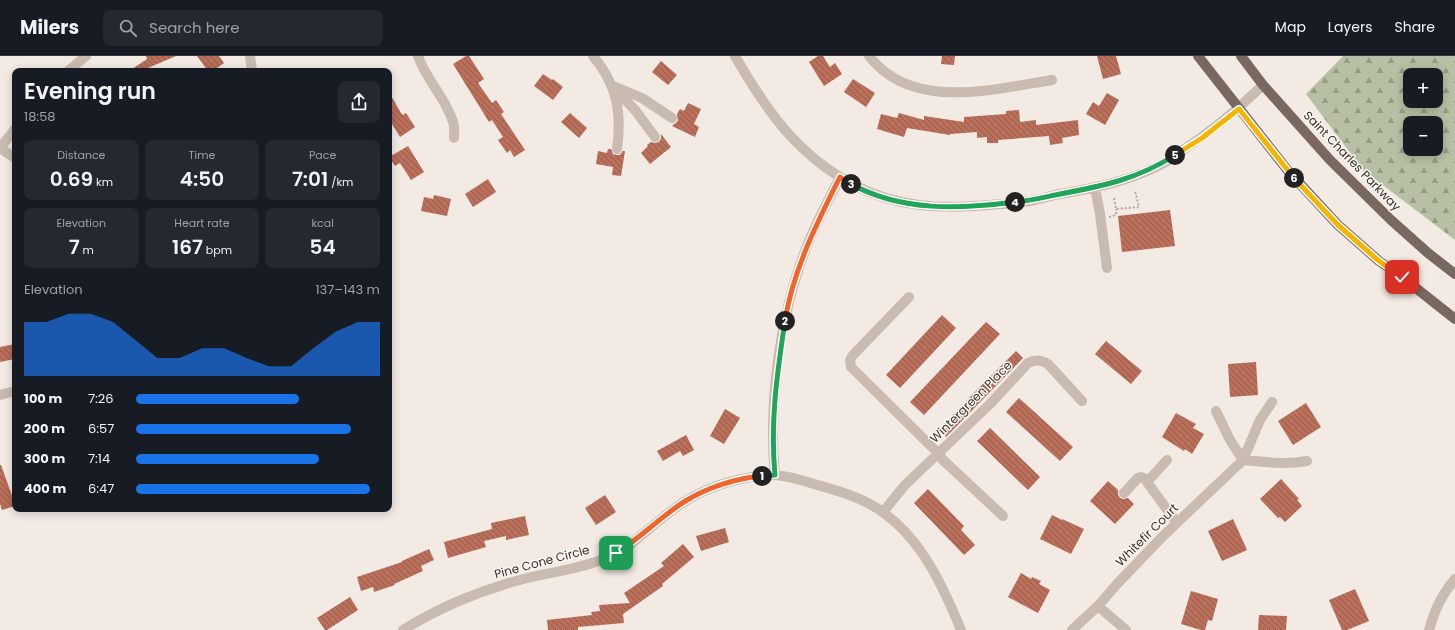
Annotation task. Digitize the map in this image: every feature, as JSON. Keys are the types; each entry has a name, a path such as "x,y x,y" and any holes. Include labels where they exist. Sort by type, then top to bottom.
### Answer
{"main road":[{"path":"1198,56 1288,172 1338,225 1379,261 1402,277 1455,319"},
{"name":"Saint Charles Parkway","path":"1241,56 1263,85 1330,160 1391,220 1455,274"}],"street":[{"path":"72,68 86,56"},
{"path":"250,56 252,68"},
{"path":"418,56 430,80 449,111 454,124 454,138"},
{"path":"593,56 608,76 611,86 619,116 618,149"},
{"path":"735,56 767,109 780,126 813,157 840,177 873,194 914,205 935,207 960,208 1030,201 1095,188 1128,179 1158,166 1202,138 1239,109 1263,85"},
{"path":"869,56 889,75 904,83 939,92 959,93 983,91 1052,80"},
{"path":"611,86 642,98 672,118"},
{"path":"611,86 635,110 655,137"},
{"path":"12,133 0,148 12,156"},
{"path":"775,475 773,455 774,391 786,314 794,283 807,245 840,177"},
{"path":"1095,188 1107,268"},
{"path":"909,297 853,355 850,360 851,367 938,453 943,460 1003,516"},
{"name":"Wintergreen Place","path":"882,512 905,485 990,404 1028,363 1041,360 1048,364 1082,401"},
{"path":"0,395 12,392"},
{"path":"1243,460 1260,420 1272,402"},
{"path":"1216,411 1230,440 1243,460"},
{"path":"1147,482 1167,460"},
{"path":"1243,460 1278,464 1307,461"},
{"name":"Whitefir Court","path":"1072,630 1098,606 1122,578 1177,523 1243,460"},
{"name":"Pine Cone Circle","path":"403,630 434,613 481,592 518,580 581,567 616,553 639,538 676,507 700,493 736,481 754,477 775,475 792,478 842,492 867,503 882,512 903,530 927,561 940,583 961,630"},
{"path":"1124,493 1138,478 1144,478 1177,523"},
{"path":"1429,630 1441,596 1455,579"},
{"path":"1098,606 1126,630"}],"path":[{"path":"1116,209 1139,207 1135,191"},
{"path":"1114,198 1116,215"}],"green space":[{"path":"1343,56 1455,56 1455,240 1363,170 1306,94"}],"building":[{"path":"146,56 176,56 148,68 134,68 147,59"},
{"path":"197,56 219,56 224,63 217,68 206,68"},
{"path":"466,56 469,56 484,79 478,83 492,103 496,100 504,112 501,114 525,150 514,157 510,150 507,153 498,140 503,137 492,120 489,122 453,64"},
{"path":"818,56 823,56 830,67 835,63 842,74 824,86 809,62"},
{"path":"942,56 955,56 954,65 941,64"},
{"path":"1097,56 1116,56 1121,74 1103,79"},
{"path":"661,61 677,75 668,85 652,72"},
{"path":"543,74 552,80 553,79 563,87 553,100 534,86"},
{"path":"853,79 875,93 866,107 844,92"},
{"path":"1107,93 1119,100 1105,125 1086,114 1093,102 1099,106"},
{"path":"392,97 401,113 403,115 406,113 415,127 400,137 392,124"},
{"path":"688,103 701,109 694,124 699,127 695,137 672,126 678,121 677,114 680,109 684,111"},
{"path":"1019,110 1020,122 1036,120 1036,125 1078,120 1079,135 1062,138 1063,143 1050,145 1049,136 998,140 998,143 987,143 987,137 977,138 977,132 950,135 907,128 904,137 877,129 881,114 897,118 899,113 924,120 924,116 964,122 964,117 1006,114 1006,111"},
{"path":"570,113 587,128 579,138 561,122"},
{"path":"661,134 671,147 650,164 641,153 651,142 659,142 661,139"},
{"path":"408,146 424,172 411,180 400,163 395,166 392,162 392,155"},
{"path":"608,149 611,149 613,154 616,155 620,155 623,151 625,151 621,176 612,175 613,167 596,164 598,151 607,153"},
{"path":"488,179 496,192 473,207 465,194"},
{"path":"434,195 451,199 447,216 421,211 424,197 433,199"},
{"path":"1170,210 1175,246 1122,252 1118,216"},
{"path":"942,315 956,328 900,388 886,375"},
{"path":"986,322 1000,334 924,415 910,402"},
{"path":"1106,341 1142,371 1131,384 1095,354"},
{"path":"12,345 12,360 0,362 0,347"},
{"path":"1016,351 1023,358 946,437 938,430 974,393"},
{"path":"1256,362 1258,395 1230,397 1228,364"},
{"path":"1019,398 1073,447 1060,461 1006,412"},
{"path":"1306,403 1321,427 1293,445 1278,421"},
{"path":"725,409 740,418 724,444 710,436"},
{"path":"1176,413 1196,424 1193,428 1204,434 1192,454 1185,449 1184,451 1162,437"},
{"path":"990,428 1040,477 1028,490 977,441"},
{"path":"686,435 694,450 683,456 680,451 663,461 657,451"},
{"path":"1,465 12,496 12,507 2,510 0,504"},
{"path":"1281,479 1299,499 1297,500 1302,506 1285,522 1280,517 1278,518 1260,499"},
{"path":"1108,481 1118,490 1118,495 1120,498 1128,498 1134,504 1115,524 1090,501"},
{"path":"928,489 964,526 961,530 975,545 964,555 914,503"},
{"path":"605,495 616,512 596,525 585,508"},
{"path":"1052,515 1084,529 1071,554 1040,539"},
{"path":"525,516 529,535 506,540 506,536 484,541 486,547 448,558 444,542 492,529 491,523"},
{"path":"1233,519 1247,550 1222,561 1208,531"},
{"path":"725,528 729,542 701,551 696,536"},
{"path":"683,544 694,557 662,584 663,586 623,614 624,623 578,627 578,630 548,630 547,620 592,615 591,612 600,611 599,605 630,603 624,593 664,566 661,563"},
{"path":"429,549 434,560 421,566 423,571 394,584 395,585 374,592 373,587 361,591 357,577 402,562"},
{"path":"1021,573 1031,579 1032,577 1041,581 1039,584 1050,590 1038,613 1008,597"},
{"path":"1355,589 1369,621 1347,630 1342,630 1329,600"},
{"path":"1191,591 1218,599 1212,621 1208,620 1205,630 1181,624"},
{"path":"350,597 358,610 325,630 317,618"},
{"path":"1259,615 1287,616 1286,630 1258,630"}],"route":[{"path":"616,553 639,538 686,500 700,493 736,481 754,477 775,475 773,455 774,391 786,314 794,283 807,245 840,177 873,194 914,205 960,208 1030,201 1095,188 1128,179 1158,166 1202,138 1239,109 1288,172 1318,205 1338,225 1379,261 1402,277"}]}
